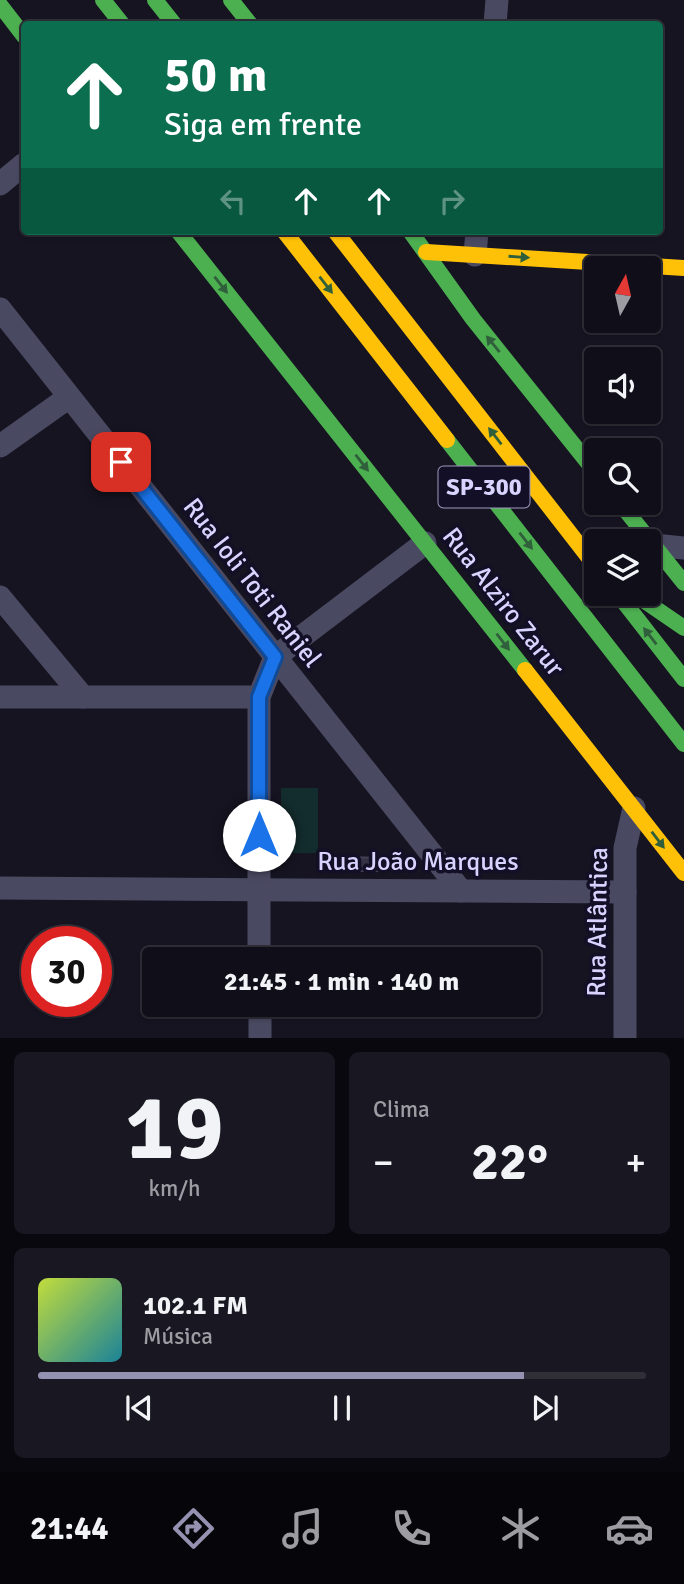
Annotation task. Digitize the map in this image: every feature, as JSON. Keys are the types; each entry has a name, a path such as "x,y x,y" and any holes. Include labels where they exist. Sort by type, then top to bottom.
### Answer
{"main road":[{"path":"103,0 120,21"},
{"path":"155,0 172,21"},
{"path":"231,0 248,21"},
{"path":"0,5 21,32"},
{"name":"Rua Alziro Zarur","path":"181,235 684,873"},
{"name":"SP-300","path":"287,235 684,744"},
{"name":"SP-300","path":"338,235 584,550"},
{"path":"413,235 473,318 584,458"},
{"path":"426,252 475,263 684,268"},
{"path":"473,318 474,295"},
{"path":"630,515 641,529"},
{"path":"661,554 684,583"},
{"path":"627,606 684,679"},
{"path":"652,606 684,628"}],"street":[{"path":"495,21 497,0"},
{"path":"0,184 21,166"},
{"path":"475,263 477,235"},
{"name":"Rua Ioli Toti Raniel","path":"0,309 461,891"},
{"path":"0,446 69,397"},
{"path":"260,947 259,697 275,657 425,543"},
{"path":"661,546 684,548"},
{"path":"0,597 83,696"},
{"path":"0,697 259,697"},
{"name":"Rua Atlântica","path":"625,1038 625,848 634,808"},
{"name":"Rua João Marques","path":"0,888 625,892"},
{"path":"260,1017 260,1038"}],"green space":[{"path":"281,788 318,788 318,853 281,853"}],"building":[{"path":"341,857 388,858 388,871 341,871"}],"traffic: fast":[{"path":"103,0 120,21"},
{"path":"155,0 172,21"},
{"path":"231,0 248,21"},
{"path":"0,5 21,32"},
{"path":"181,235 525,670"},
{"path":"413,235 473,319 584,458"},
{"path":"447,440 684,744"},
{"path":"629,515 684,583"},
{"path":"627,606 684,679"},
{"path":"652,606 684,628"}],"traffic: slow":[{"path":"287,235 447,440"},
{"path":"338,235 584,551"},
{"path":"426,252 684,268"},
{"path":"525,670 684,873"}],"route":[{"path":"121,462 275,657 259,697 259,835"}]}
